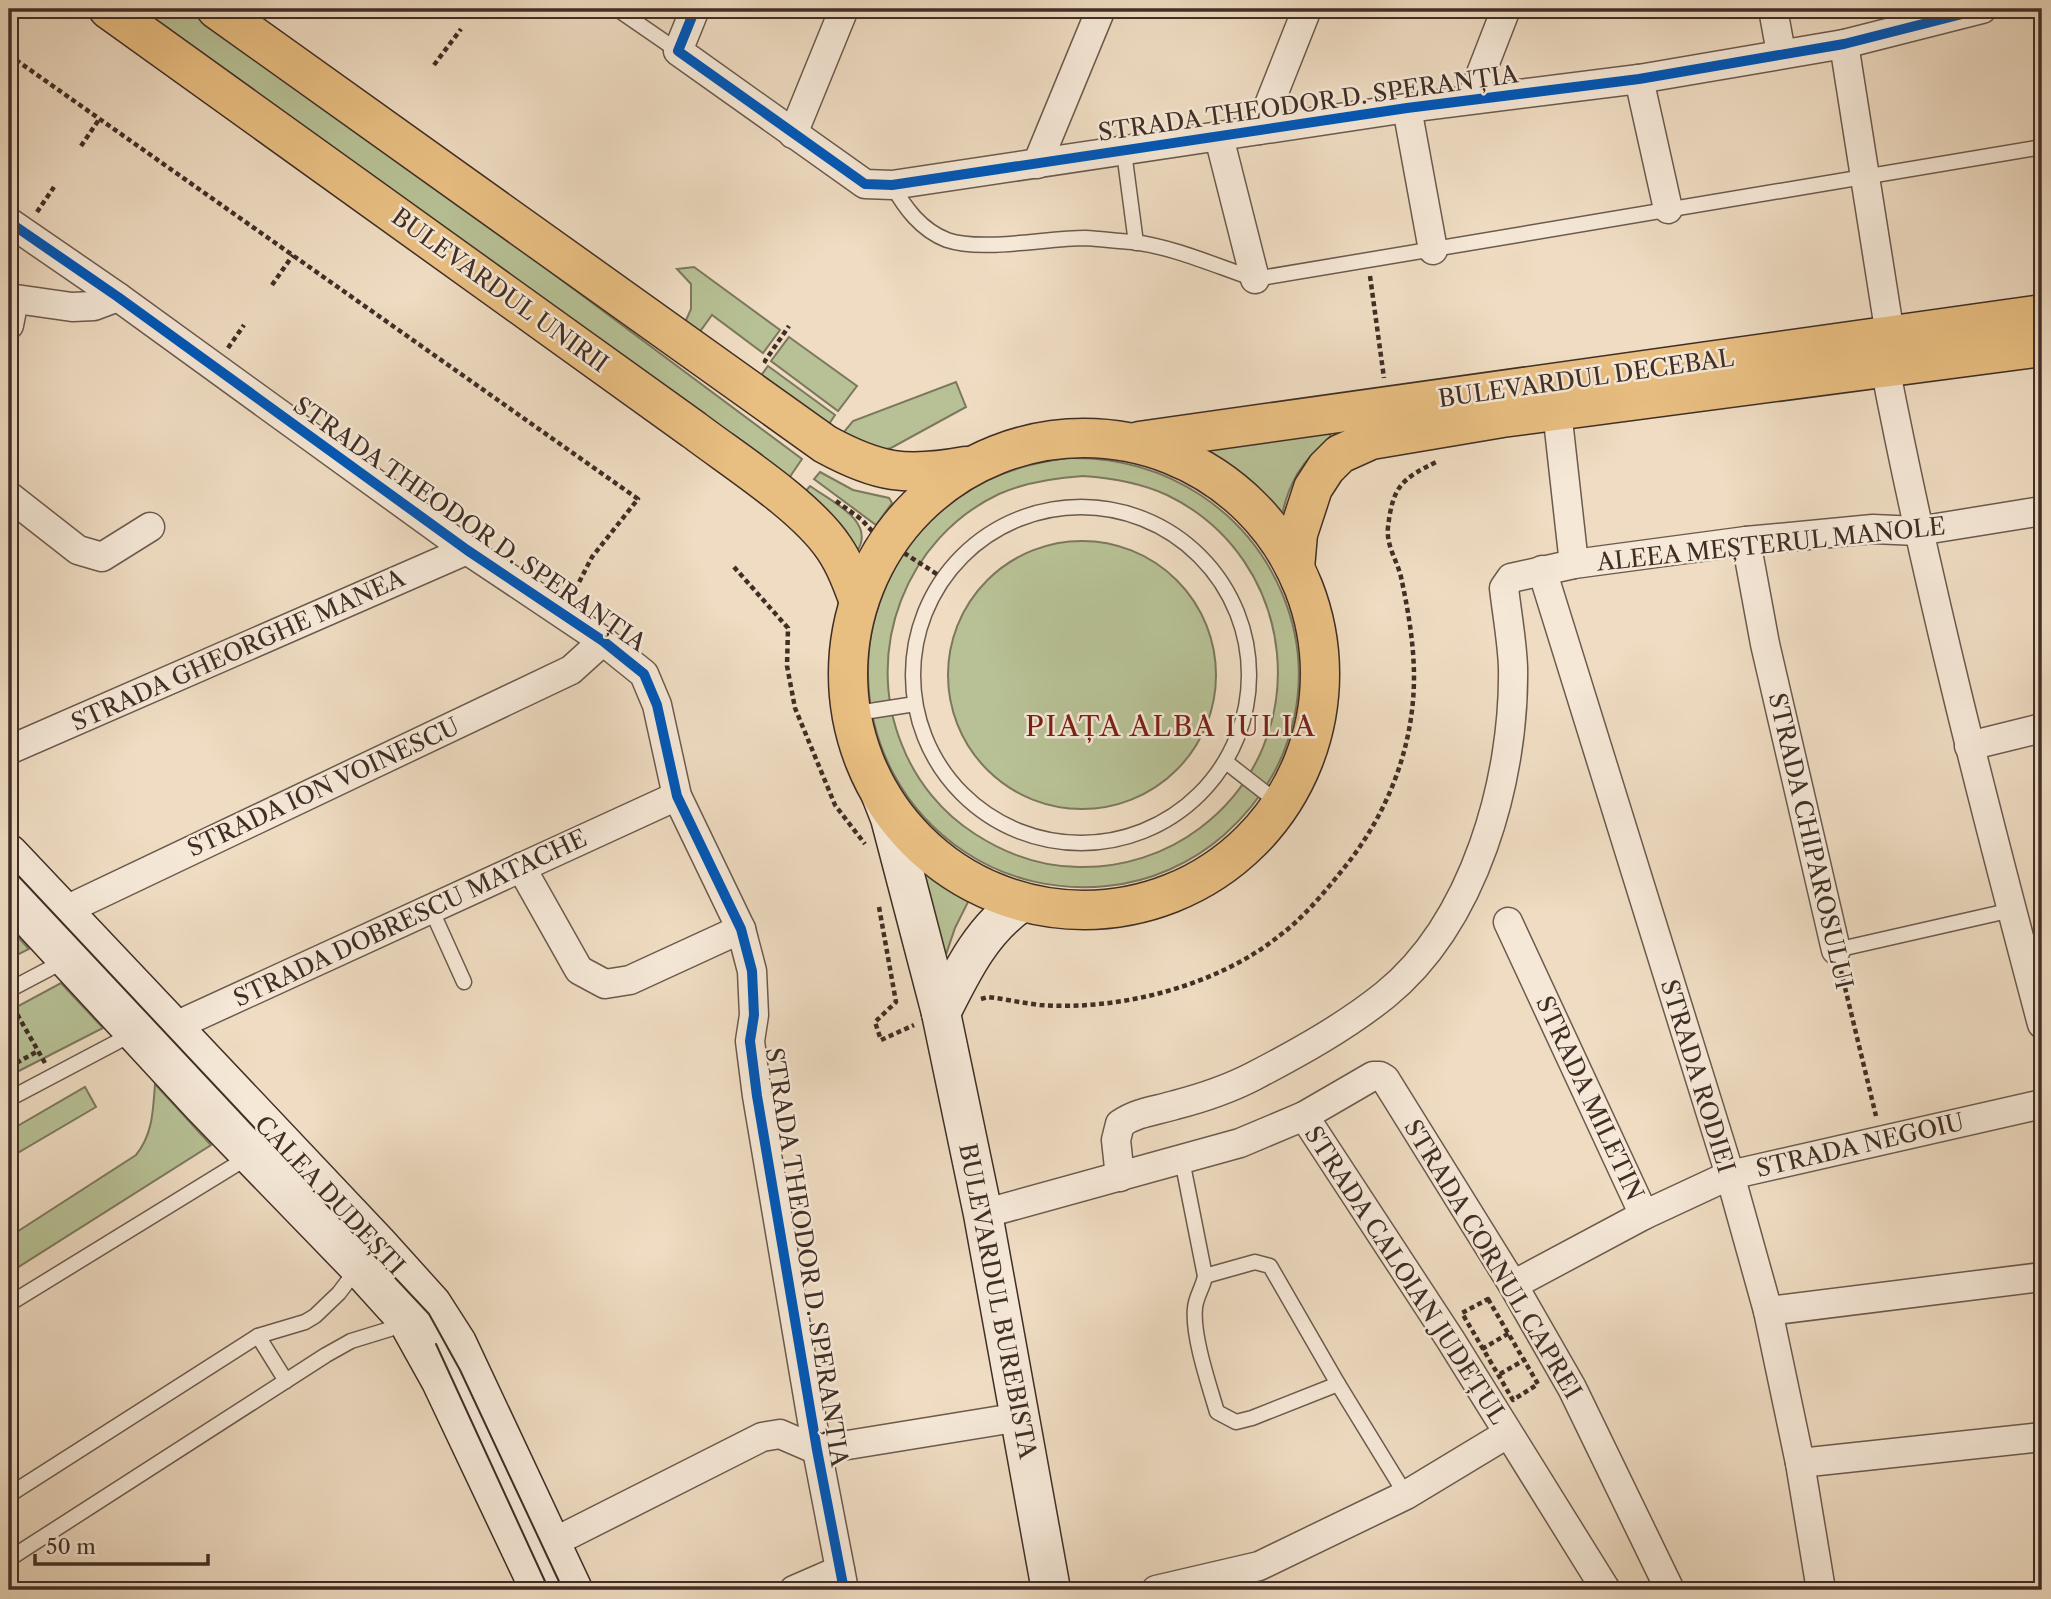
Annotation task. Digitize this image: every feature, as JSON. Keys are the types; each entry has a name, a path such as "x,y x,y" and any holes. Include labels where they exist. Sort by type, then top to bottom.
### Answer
{"main road":[{"name":"BULEVARDUL UNIRII","path":"108,9 694,430 785,499 810,520 835,548 859,602"},
{"path":"216,9 825,444 863,464 880,469 930,471 974,464"},
{"name":"BULEVARDUL DECEBAL","path":"1295,568 1298,534 1313,488 1326,468 1347,450 1371,440 1557,411 1887,351 2042,314"},
{"name":"BULEVARDUL DECEBAL","path":"1130,442 1387,407 1887,351 2042,347"},
{"path":"1095,438 1130,442 1181,459 1227,486 1262,518 1295,568 1316,626 1320,657 1320,694 1311,743 1281,805 1255,838 1228,862 1193,884 1130,906 1094,910 1022,902 979,885 940,861 903,825 881,794 861,752 851,714 848,688 848,656 859,602 880,553 909,514 939,486 974,464 1013,448 1059,439 1095,438"},
{"name":"BULEVARDUL BUREBISTA","path":"881,794 890,818 941,1013 983,1214 1051,1590"},
{"name":"CALEA DUDEȘTI","path":"9,854 49,918 67,959 149,1034 368,1255 419,1312 441,1381 537,1546 573,1590"},
{"name":"CALEA DUDEȘTI","path":"9,896 49,918 251,1155 368,1255"},
{"path":"941,1013 963,969 982,940 1007,912 1022,902"},
{"name":"CALEA DUDEȘTI","path":"537,1546 540,1590"}],"street":[{"path":"678,51 695,9"},
{"path":"793,134 844,9"},
{"path":"1037,164 1101,9"},
{"path":"1259,130 1307,9"},
{"path":"1471,99 1506,9"},
{"path":"1773,9 1781,53"},
{"name":"STRADA THEODOR D. SPERANȚIA","path":"678,51 865,184 892,185 1407,108 1639,79 1844,44 1982,9"},
{"path":"1844,44 1865,176 1887,351 1917,531 1969,746 2042,1024"},
{"path":"1639,79 1668,209"},
{"path":"1407,108 1433,250"},
{"path":"1219,137 1255,279"},
{"name":"STRADA THEODOR D. SPERANȚIA","path":"9,222 118,297 467,550 603,641 644,674 657,705 677,796 741,929 752,971 754,1015 750,1041 757,1096 817,1450 842,1580"},
{"path":"11,308 94,306 118,297"},
{"path":"1557,411 1574,564"},
{"path":"9,496 78,550 102,557 150,527"},
{"name":"ALEEA MEȘTERUL MANOLE","path":"1120,1177 1116,1140 1120,1124 1134,1115 1228,1089 1338,1030 1387,993 1409,972 1455,909 1476,868 1498,791 1510,717 1513,668 1504,588 1511,578 1542,569 1746,541 1873,529 1917,531 2042,511"},
{"name":"STRADA CHIPAROSULUI","path":"1746,541 1765,644 1836,950"},
{"name":"STRADA GHEORGHE MANEA","path":"9,750 467,550"},
{"name":"STRADA RODIEI","path":"1542,569 1730,1175 1768,1311 1800,1462 1821,1590"},
{"name":"STRADA ION VOINESCU","path":"49,918 571,670 603,641"},
{"path":"1969,746 2042,728"},
{"name":"STRADA DOBRESCU MATACHE","path":"149,1034 677,796"},
{"path":"521,867 579,970 605,984 630,980 741,929"},
{"name":"STRADA MILETIN","path":"1508,922 1644,1215 1513,1286"},
{"name":"STRADA CORNUL CAPREI","path":"1304,1116 1373,1076 1385,1079 1513,1286 1572,1388 1671,1590"},
{"name":"STRADA NEGOIU","path":"1644,1215 1730,1175 2042,1104"},
{"path":"983,1214 1240,1143 1304,1116"},
{"name":"STRADA CALOIAN JUDEȚUL","path":"1304,1116 1450,1339 1606,1590"},
{"path":"1768,1311 2042,1277"},
{"path":"537,1546 568,1535 762,1437 780,1434 817,1450 1020,1417"},
{"name":"STRADA CALOIAN JUDEȚUL","path":"1156,1590 1262,1578 1507,1434"},
{"path":"1800,1462 2042,1437"},
{"path":"794,1590 842,1580"}],"lane":[{"path":"617,9 678,51"},
{"path":"892,185 906,211 944,239 965,245 1084,238 1136,243 1181,254 1255,279 2042,147"},
{"path":"1124,152 1136,243"},
{"path":"1081,506 1112,509 1142,518 1170,531 1194,550 1215,573 1232,599 1243,628 1250,666 1248,705 1239,734 1226,762 1209,786 1176,814 1151,828 1123,838 1094,842 1051,840 1009,827 984,812 962,793 943,770 928,745 915,704 913,673 916,642 924,612 943,578 968,550 993,531 1021,517 1050,509 1081,506"},
{"path":"851,714 915,704"},
{"path":"1226,762 1281,805"},
{"path":"431,909 464,982"},
{"path":"1836,950 2012,910"},
{"path":"9,990 67,959"},
{"path":"9,1099 53,1076 149,1034"},
{"path":"9,1304 251,1155"},
{"path":"1182,1160 1205,1276 1203,1287 1196,1297 1195,1312 1208,1382 1217,1412 1236,1422 1338,1384"},
{"path":"9,1495 258,1336 305,1322 315,1316 339,1293 368,1255"},
{"path":"1205,1276 1255,1262 1270,1266 1406,1495"},
{"path":"9,1559 351,1341 390,1329 419,1312"},
{"path":"258,1336 286,1381"}],"path":[{"path":"434,65 461,29"},
{"path":"9,55 638,499 592,558 562,613"},
{"path":"81,146 100,118"},
{"path":"272,285 293,255"},
{"path":"1368,261 1387,407"},
{"path":"765,361 789,326"},
{"path":"877,896 896,1002 875,1022 881,1040 941,1013 988,997 1040,1005 1080,1005 1125,1000 1176,988 1232,967 1279,937 1324,893 1362,845 1390,795 1408,738 1414,678 1409,621 1401,574 1390,550 1388,531 1393,500 1408,476 1439,460"},
{"path":"904,552 943,578"},
{"path":"734,567 788,628 787,666 795,708 835,805 867,847"},
{"path":"9,1000 53,1076"},
{"path":"9,1023 19,1017"},
{"path":"9,1067 38,1051"},
{"path":"1488,1299 1538,1384 1513,1400 1498,1375 1523,1360"}],"green space":[{"path":"136,9 188,9 481,220 802,459 787,481"},
{"path":"694,267 780,330 763,353 712,315 696,337 683,327 691,309 691,284 677,269"},
{"path":"789,337 857,386 838,411 771,361"},
{"path":"768,366 835,415 823,433 755,384"},
{"path":"956,382 966,407 891,448 877,451 839,438 853,421"},
{"path":"1329,431 1331,439 1312,455 1297,474 1281,519 1246,481 1207,449"},
{"path":"1068,458 1140,467 1201,496 1249,539 1282,593 1298,653 1294,716 1271,778 1224,835 1212,845 1170,870 1123,884 1088,887 1051,885 998,870 965,852 924,817 894,775 875,728 868,679 872,629 888,581 916,537 968,491 994,477","holes":["1083,476 1137,484 1157,491 1211,524 1244,562 1266,605 1277,652 1276,701 1263,748 1238,791 1200,828 1173,845 1143,858 1095,867 1052,865 999,848 963,826 941,806 915,771 902,745 891,709 888,672 891,635 901,600 917,568 939,538 967,514 999,494 1051,479"]},
{"path":"820,472 853,490 889,498 892,503 876,525 814,479"},
{"path":"810,486 840,506 857,522 861,542 856,553 804,493"},
{"path":"1082,541 1133,551 1177,580 1206,624 1216,675 1206,726 1177,770 1133,799 1082,809 1031,799 987,770 958,726 948,675 958,624 987,580 1031,551"},
{"path":"914,862 946,887 969,900 955,928 937,981"},
{"path":"9,927 29,949 9,959"},
{"path":"61,983 103,1028 9,1076 9,1011"},
{"path":"155,1084 211,1145 9,1273 9,1237 136,1155 149,1130"},
{"path":"85,1087 96,1107 9,1158 9,1131"}],"tram line":[{"path":"9,866 429,1314 460,1370 563,1590"},
{"path":"436,1344 549,1590"}],"cycle path":[{"path":"695,9 678,51 865,184 892,185 1407,108 1639,79 1844,44 1982,9"},
{"path":"9,222 118,297 467,550 603,641 644,674 657,705 677,796 741,929 752,971 754,1015 750,1041 757,1096 817,1450 844,1590"}],"district":[{"name":"PIAȚA ALBA IULIA","path":"1171,726"}]}
